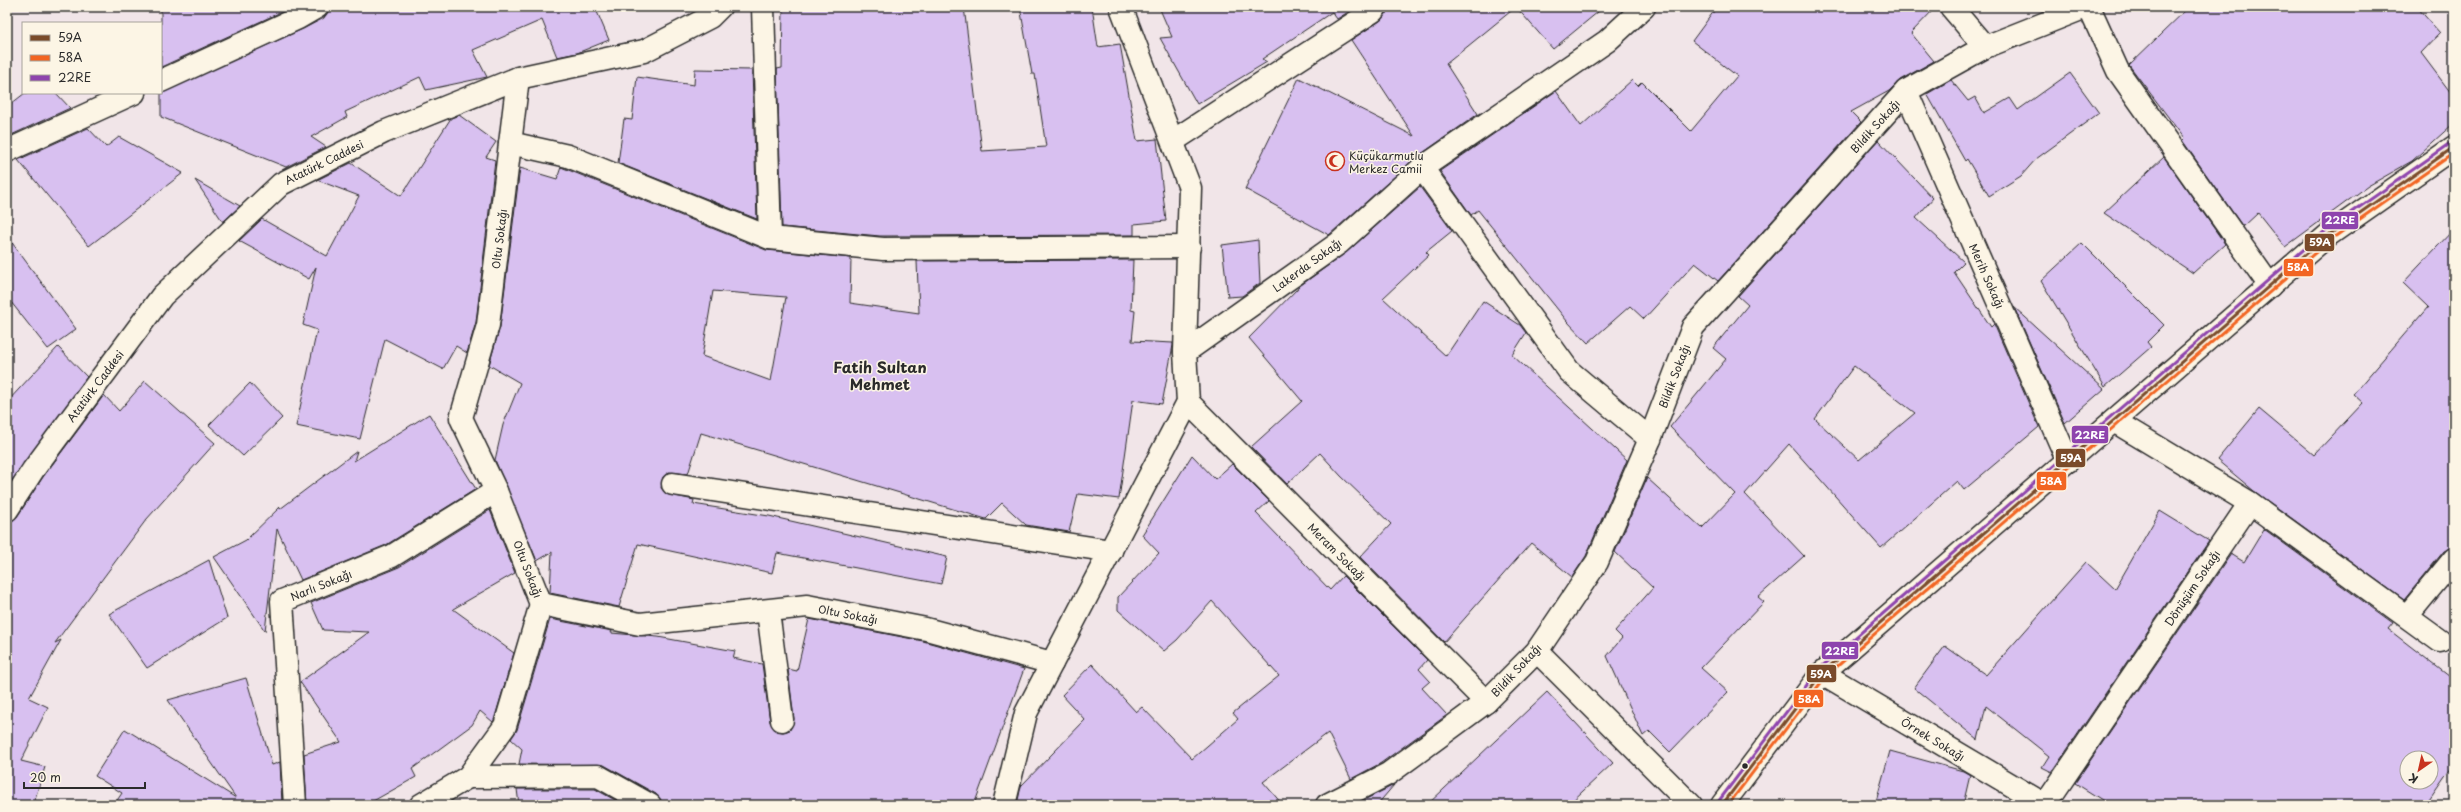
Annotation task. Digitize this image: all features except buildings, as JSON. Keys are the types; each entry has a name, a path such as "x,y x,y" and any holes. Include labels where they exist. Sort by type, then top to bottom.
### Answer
{"street":[{"path":"162,81 298,18 317,7"},
{"name":"Atatürk Caddesi","path":"7,510 33,470 162,296 281,184 384,132 518,78 644,52 710,17 720,7"},
{"path":"763,7 770,238"},
{"path":"1004,805 1026,713 1188,402 1185,352 1190,188 1122,7"},
{"path":"1173,141 1373,11 1376,7"},
{"name":"Lakerda Sokağı","path":"1185,352 1339,243 1422,168 1607,41 1644,7"},
{"path":"1951,7 1984,47"},
{"path":"2088,7 2118,71 2270,286"},
{"name":"Bildik Sokağı","path":"1327,805 1388,774 1486,702 1537,651 1597,562 1650,439 1692,327 1906,91 1984,47 2088,7"},
{"name":"Oltu Sokağı","path":"518,78 488,325 461,418 496,491 541,604 640,624 807,606 926,629 1052,664"},
{"name":"Merih Sokağı","path":"1906,91 2068,461"},
{"path":"7,151 132,94"},
{"path":"510,143 568,156 770,238 883,249 1188,247"},
{"path":"1722,805 1822,673 2327,236 2454,147"},
{"path":"1422,168 1569,371 1650,439"},
{"name":"Meram Sokağı","path":"1188,402 1486,702"},
{"path":"2114,421 2250,502 2440,641"},
{"path":"673,484 1111,551"},
{"name":"Narlı Sokağı","path":"295,805 282,601 392,556 496,491"},
{"name":"Dönüşüm Sokağı","path":"2045,805 2250,502"},
{"path":"2407,616 2454,559"},
{"path":"421,805 468,777 504,726 541,604"},
{"path":"768,611 782,720"},
{"path":"1537,651 1691,805"},
{"name":"Örnek Sokağı","path":"1822,673 2045,805"},
{"path":"468,777 598,776 650,805"}],"transit line":[{"name":"22RE","path":"1718,802 1819,669 2324,232 2451,143"},
{"name":"59A","path":"1722,805 1822,673 2327,236 2454,147"},
{"name":"58A","path":"1728,805 1826,676 2330,240 2454,153"}],"place":[{"name":"Küçükarmutlu Merkez Camii","path":"1335,161"}],"district":[{"name":"Fatih Sultan Mehmet","path":"880,374"}]}
